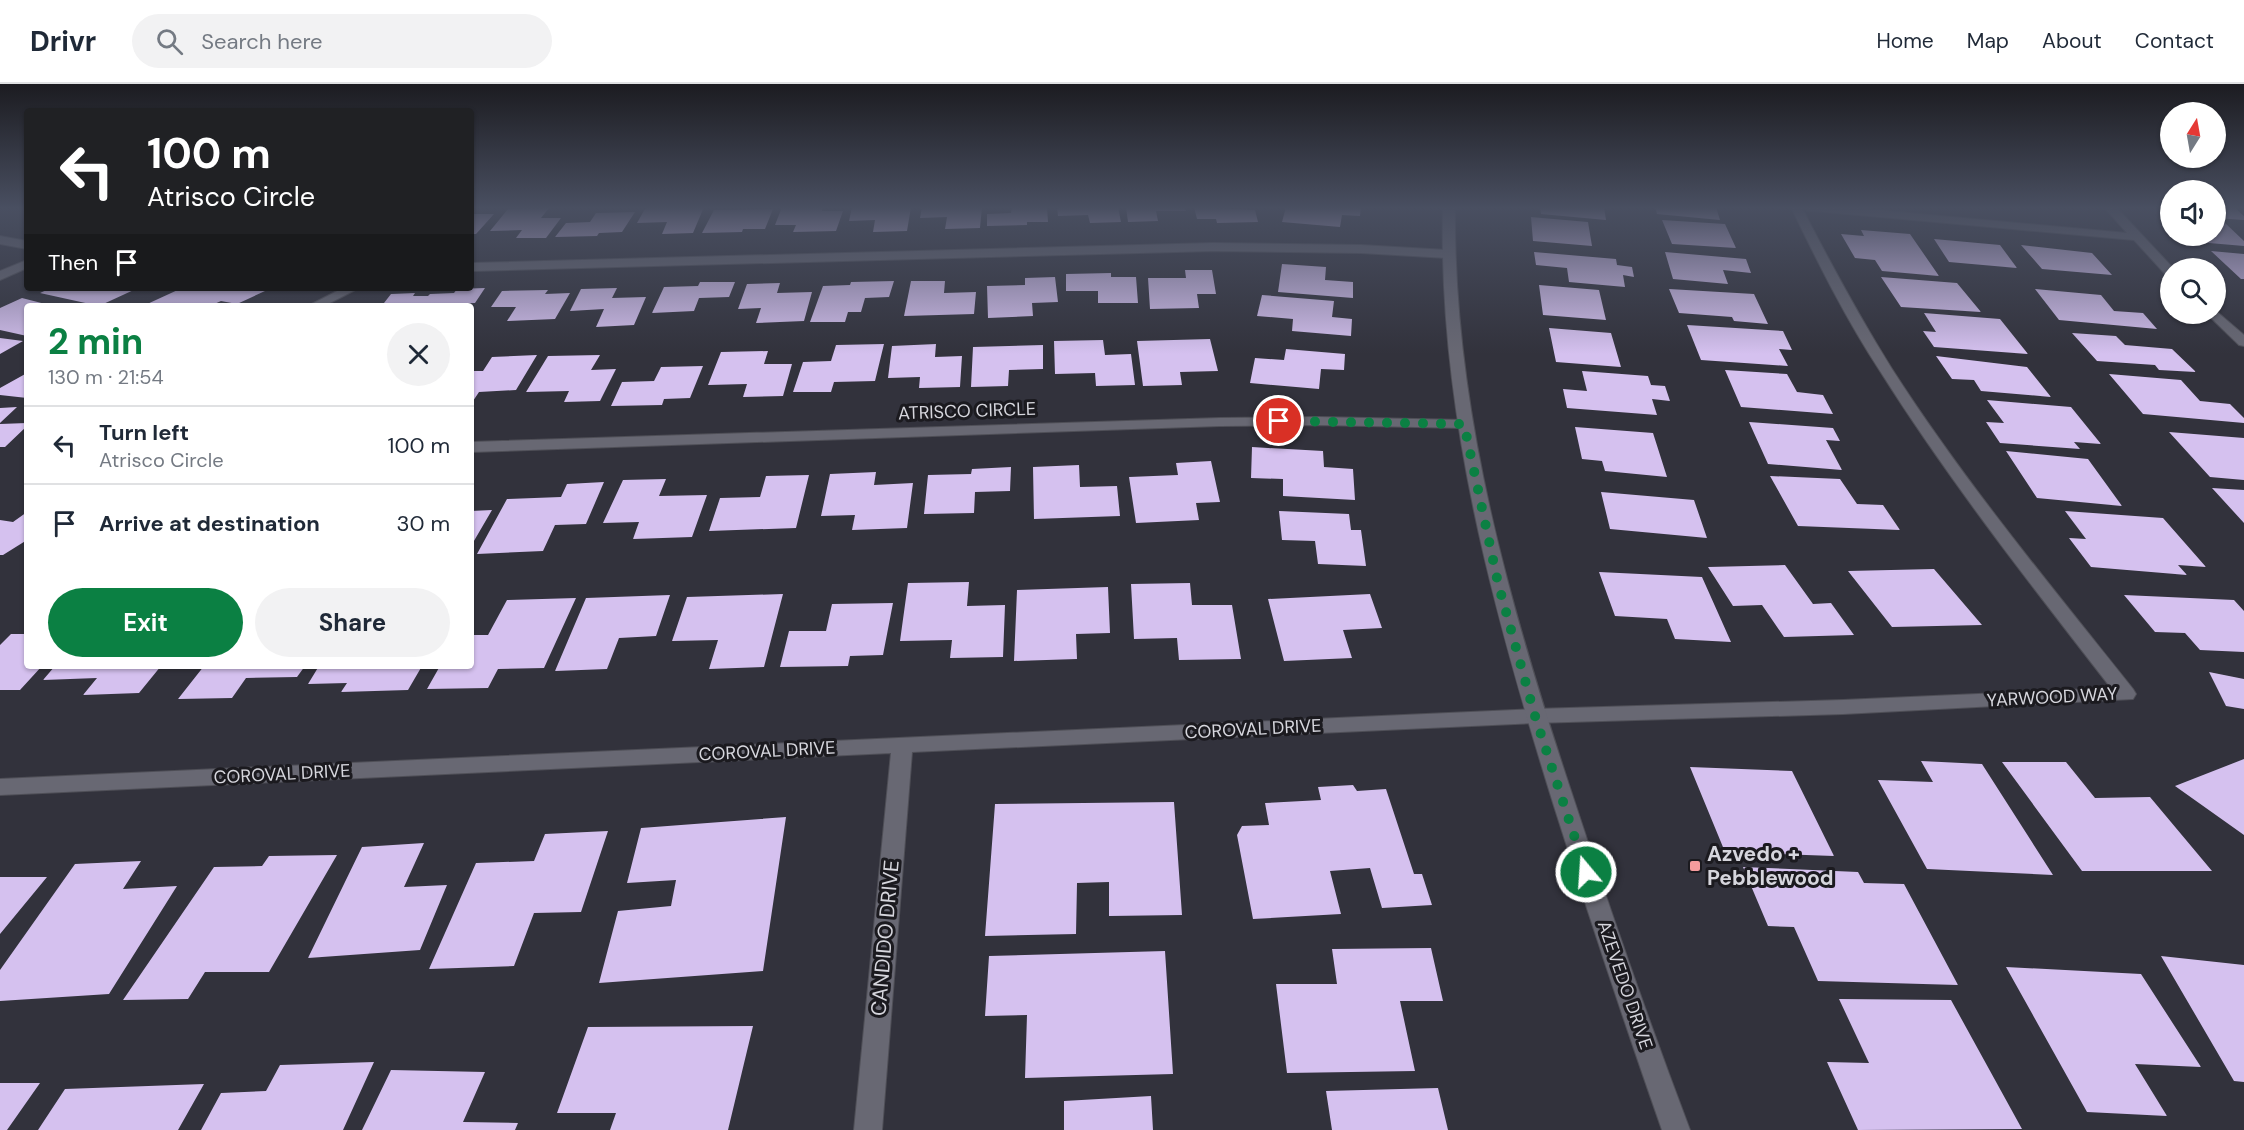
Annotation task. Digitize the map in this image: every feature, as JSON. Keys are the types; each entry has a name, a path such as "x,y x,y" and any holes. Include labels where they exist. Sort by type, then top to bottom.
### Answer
{"street":[{"path":"474,267 886,256"},
{"name":"AZEVEDO DRIVE","path":"1447,256 1451,321 1464,424 1498,583 1535,716 1623,984 1676,1130"},
{"name":"YARWOOD WAY","path":"1535,716 1832,707 2126,694 2014,552 1900,392 1820,256"},
{"path":"0,276 24,265"},
{"path":"320,303 346,291"},
{"path":"2224,324 2244,342"},
{"name":"ATRISCO CIRCLE","path":"474,447 1220,422 1318,421 1464,424"},
{"name":"COROVAL DRIVE","path":"0,787 1535,716"},
{"name":"CANDIDO DRIVE","path":"868,1130 902,745"}],"building":[{"path":"1535,256 1616,259 1617,265 1632,267 1634,277 1623,275 1625,287 1569,282 1567,268 1536,265"},
{"path":"1666,256 1746,259 1751,273 1723,270 1728,284 1673,279"},
{"path":"1854,256 1925,256 1939,276 1882,271 1875,260 1855,258"},
{"path":"1945,256 2008,256 2017,268 1949,262"},
{"path":"2030,256 2095,256 2112,275 2042,269"},
{"path":"2216,256 2244,256 2244,279 2241,279 2226,265 2226,258"},
{"path":"1282,264 1326,267 1325,280 1353,282 1353,298 1278,292"},
{"path":"1185,270 1212,270 1216,294 1197,294 1199,308 1150,309 1148,278 1186,278"},
{"path":"1111,273 1111,277 1136,277 1138,303 1098,303 1098,291 1066,291 1066,274"},
{"path":"1055,277 1058,302 1032,303 1033,316 988,318 987,286 1025,285 1025,278"},
{"path":"1881,277 1957,283 1981,312 1901,307"},
{"path":"894,281 889,297 865,298 861,312 848,312 845,322 810,322 823,286 850,285 851,282"},
{"path":"911,281 945,281 944,293 976,292 974,314 904,316"},
{"path":"700,282 735,282 729,297 699,298 694,311 652,313 664,287 698,286"},
{"path":"780,283 777,293 812,292 804,321 756,323 761,308 738,309 747,284"},
{"path":"1539,285 1599,290 1606,320 1543,315"},
{"path":"474,288 485,288 475,303 384,303 391,294 415,293 413,296 428,296 456,291 474,291"},
{"path":"617,288 612,298 646,297 634,325 596,327 604,309 570,311 581,289"},
{"path":"1669,289 1754,294 1768,324 1734,321 1732,317 1679,313"},
{"path":"2035,289 2101,295 2114,311 2143,313 2157,329 2059,320"},
{"path":"548,290 545,294 570,293 555,319 507,321 516,307 491,307 502,291"},
{"path":"44,291 132,291 106,303 85,303 40,293"},
{"path":"175,291 265,291 239,303 221,301 217,303 149,303"},
{"path":"1262,295 1334,301 1332,317 1352,319 1351,336 1292,331 1293,319 1257,316"},
{"path":"22,298 41,303 24,303 24,335 0,330 0,308"},
{"path":"1924,313 2000,319 2028,354 1934,347 1923,331 1936,332"},
{"path":"1687,325 1783,331 1792,350 1779,349 1788,366 1701,360"},
{"path":"1549,328 1611,333 1621,367 1556,362"},
{"path":"2072,333 2116,336 2125,345 2172,349 2196,372 2159,370 2155,365 2097,361"},
{"path":"0,338 23,341 0,354"},
{"path":"1210,339 1218,371 1180,372 1182,385 1143,386 1137,341"},
{"path":"1103,340 1105,355 1131,354 1135,385 1096,386 1095,373 1055,374 1054,341"},
{"path":"884,344 875,381 834,382 831,392 793,392 803,362 831,361 836,345"},
{"path":"936,344 935,357 962,356 960,387 919,388 920,377 888,378 892,346"},
{"path":"1043,345 1043,369 1009,370 1008,386 971,387 973,347"},
{"path":"1286,349 1345,354 1344,370 1321,369 1319,389 1250,383 1255,358 1284,360"},
{"path":"768,351 764,364 792,364 783,396 743,397 747,384 708,385 721,352"},
{"path":"537,355 516,390 479,392 474,400 474,371 483,371 492,357"},
{"path":"600,355 591,370 616,369 600,401 564,402 569,391 526,392 548,356"},
{"path":"1936,356 2027,367 2051,397 1981,391 1974,380 1952,379"},
{"path":"703,366 690,398 664,399 662,405 611,406 622,382 654,381 661,367"},
{"path":"1725,370 1787,374 1797,392 1823,395 1833,414 1741,407"},
{"path":"1582,371 1648,376 1651,385 1665,386 1670,401 1652,399 1657,415 1567,408 1563,389 1587,391"},
{"path":"2109,374 2181,380 2200,401 2230,404 2244,418 2244,423 2143,414"},
{"path":"24,375 24,398 0,395 0,388"},
{"path":"1987,400 2071,407 2101,444 2074,442 2080,449 2000,443 1986,422 2004,423"},
{"path":"17,407 0,423 0,408"},
{"path":"1749,422 1833,428 1840,441 1826,440 1842,470 1768,464"},
{"path":"24,423 24,429 5,447 0,447 0,424"},
{"path":"1575,427 1653,433 1667,477 1605,471 1602,461 1582,459"},
{"path":"2169,432 2244,438 2244,480 2210,477"},
{"path":"1252,447 1323,451 1324,467 1353,469 1355,500 1283,496 1283,479 1251,478"},
{"path":"2006,451 2088,459 2122,506 2037,498"},
{"path":"1211,461 1220,502 1196,503 1199,520 1136,523 1129,477 1178,475 1176,463"},
{"path":"1079,465 1080,487 1117,486 1120,516 1034,519 1033,467"},
{"path":"1011,467 1010,491 975,492 974,513 924,514 928,475 971,474 972,469"},
{"path":"876,472 874,485 913,483 907,528 852,530 855,515 821,516 830,474"},
{"path":"809,475 796,528 709,531 720,498 760,497 766,476"},
{"path":"1770,476 1840,479 1857,504 1883,505 1900,530 1798,526"},
{"path":"666,479 659,496 707,495 692,537 633,539 639,522 603,523 623,480"},
{"path":"604,482 586,524 555,525 543,551 477,554 507,499 561,497 567,484"},
{"path":"2212,488 2244,490 2244,523"},
{"path":"1601,492 1694,500 1707,538 1610,529"},
{"path":"492,510 474,541 474,511"},
{"path":"1279,511 1349,514 1351,530 1361,530 1366,566 1318,564 1315,541 1282,540"},
{"path":"2065,511 2163,518 2206,567 2178,565 2187,575 2091,567 2069,538 2086,539"},
{"path":"24,514 24,542 0,555 0,520 13,522"},
{"path":"1785,565 1813,604 1831,603 1854,635 1784,637 1762,605 1733,606 1708,567"},
{"path":"1934,569 1982,625 1892,627 1848,571"},
{"path":"1599,572 1702,577 1731,642 1675,639 1667,619 1615,616"},
{"path":"969,582 967,606 1005,605 1003,657 950,658 952,640 900,641 908,583"},
{"path":"1190,583 1192,605 1232,605 1241,659 1179,660 1177,638 1134,639 1131,584"},
{"path":"1108,587 1110,633 1076,634 1077,659 1014,661 1017,590"},
{"path":"783,594 764,667 709,669 718,640 672,641 687,597"},
{"path":"1370,594 1382,628 1343,630 1352,658 1284,661 1268,599"},
{"path":"670,595 656,636 619,638 607,669 555,671 586,598"},
{"path":"2124,595 2234,600 2244,611 2244,652 2200,650 2185,633 2155,632"},
{"path":"576,598 544,668 498,669 488,688 427,689 438,669 474,669 474,635 488,635 507,600"},
{"path":"893,603 883,655 850,656 848,666 780,667 789,631 826,631 832,604"},
{"path":"11,634 24,634 24,669 39,669 20,690 0,690 0,645"},
{"path":"52,669 159,669 139,693 83,695 97,678 43,680"},
{"path":"202,669 303,669 297,677 246,678 232,698 178,699"},
{"path":"317,669 420,669 408,690 341,692 347,683 308,684"},
{"path":"2209,672 2244,679 2244,709 2226,706"},
{"path":"2244,759 2244,835 2175,786"},
{"path":"1921,761 1982,764 2053,875 1927,869 1878,780 1933,782"},
{"path":"2002,762 2066,762 2095,798 2150,797 2212,871 2082,871"},
{"path":"1690,767 1792,771 1834,856 1725,852"},
{"path":"1353,785 1357,791 1386,789 1414,874 1422,874 1432,905 1382,908 1370,868 1330,871 1341,914 1253,919 1237,835 1242,826 1269,825 1265,803 1321,800 1318,787"},
{"path":"1174,802 1182,915 1109,916 1109,882 1077,883 1076,934 985,936 995,804"},
{"path":"786,817 763,971 599,983 618,911 671,906 676,880 627,883 641,828"},
{"path":"608,831 581,912 534,913 514,966 429,969 476,863 534,861 545,834"},
{"path":"424,843 404,887 447,885 420,950 308,958 362,847"},
{"path":"337,855 269,972 205,972 188,999 123,1000 214,867 262,866 269,856"},
{"path":"141,861 123,889 177,886 109,994 0,1001 0,970 75,864"},
{"path":"1743,867 1858,872 1864,883 1904,884 1958,985 1818,981 1794,927 1768,926"},
{"path":"0,877 47,877 0,934"},
{"path":"1431,948 1443,1001 1400,1001 1415,1071 1287,1073 1276,984 1337,984 1332,949"},
{"path":"1165,951 1173,1074 1025,1078 1027,1015 985,1016 989,956"},
{"path":"2161,956 2244,965 2244,1082 2234,1081"},
{"path":"2006,967 2141,974 2201,1067 2135,1064 2167,1116 2087,1112"},
{"path":"1839,999 1951,1000 2022,1129 1858,1130 1827,1062 1869,1063"},
{"path":"753,1026 728,1130 610,1130 616,1113 557,1113 588,1027"},
{"path":"374,1062 343,1130 201,1130 221,1093 266,1091 280,1065"},
{"path":"391,1070 485,1072 463,1122 518,1123 515,1130 362,1130"},
{"path":"0,1083 40,1083 7,1130 0,1130"},
{"path":"204,1084 178,1130 38,1130 65,1089"},
{"path":"1438,1088 1448,1130 1332,1130 1326,1091"},
{"path":"1151,1096 1153,1130 1064,1130 1064,1101"}],"place":[{"name":"Azvedo + Pebblewood","path":"1695,866"}],"route":[{"path":"1279,421 1464,424 1498,583 1535,716 1586,872"}]}
